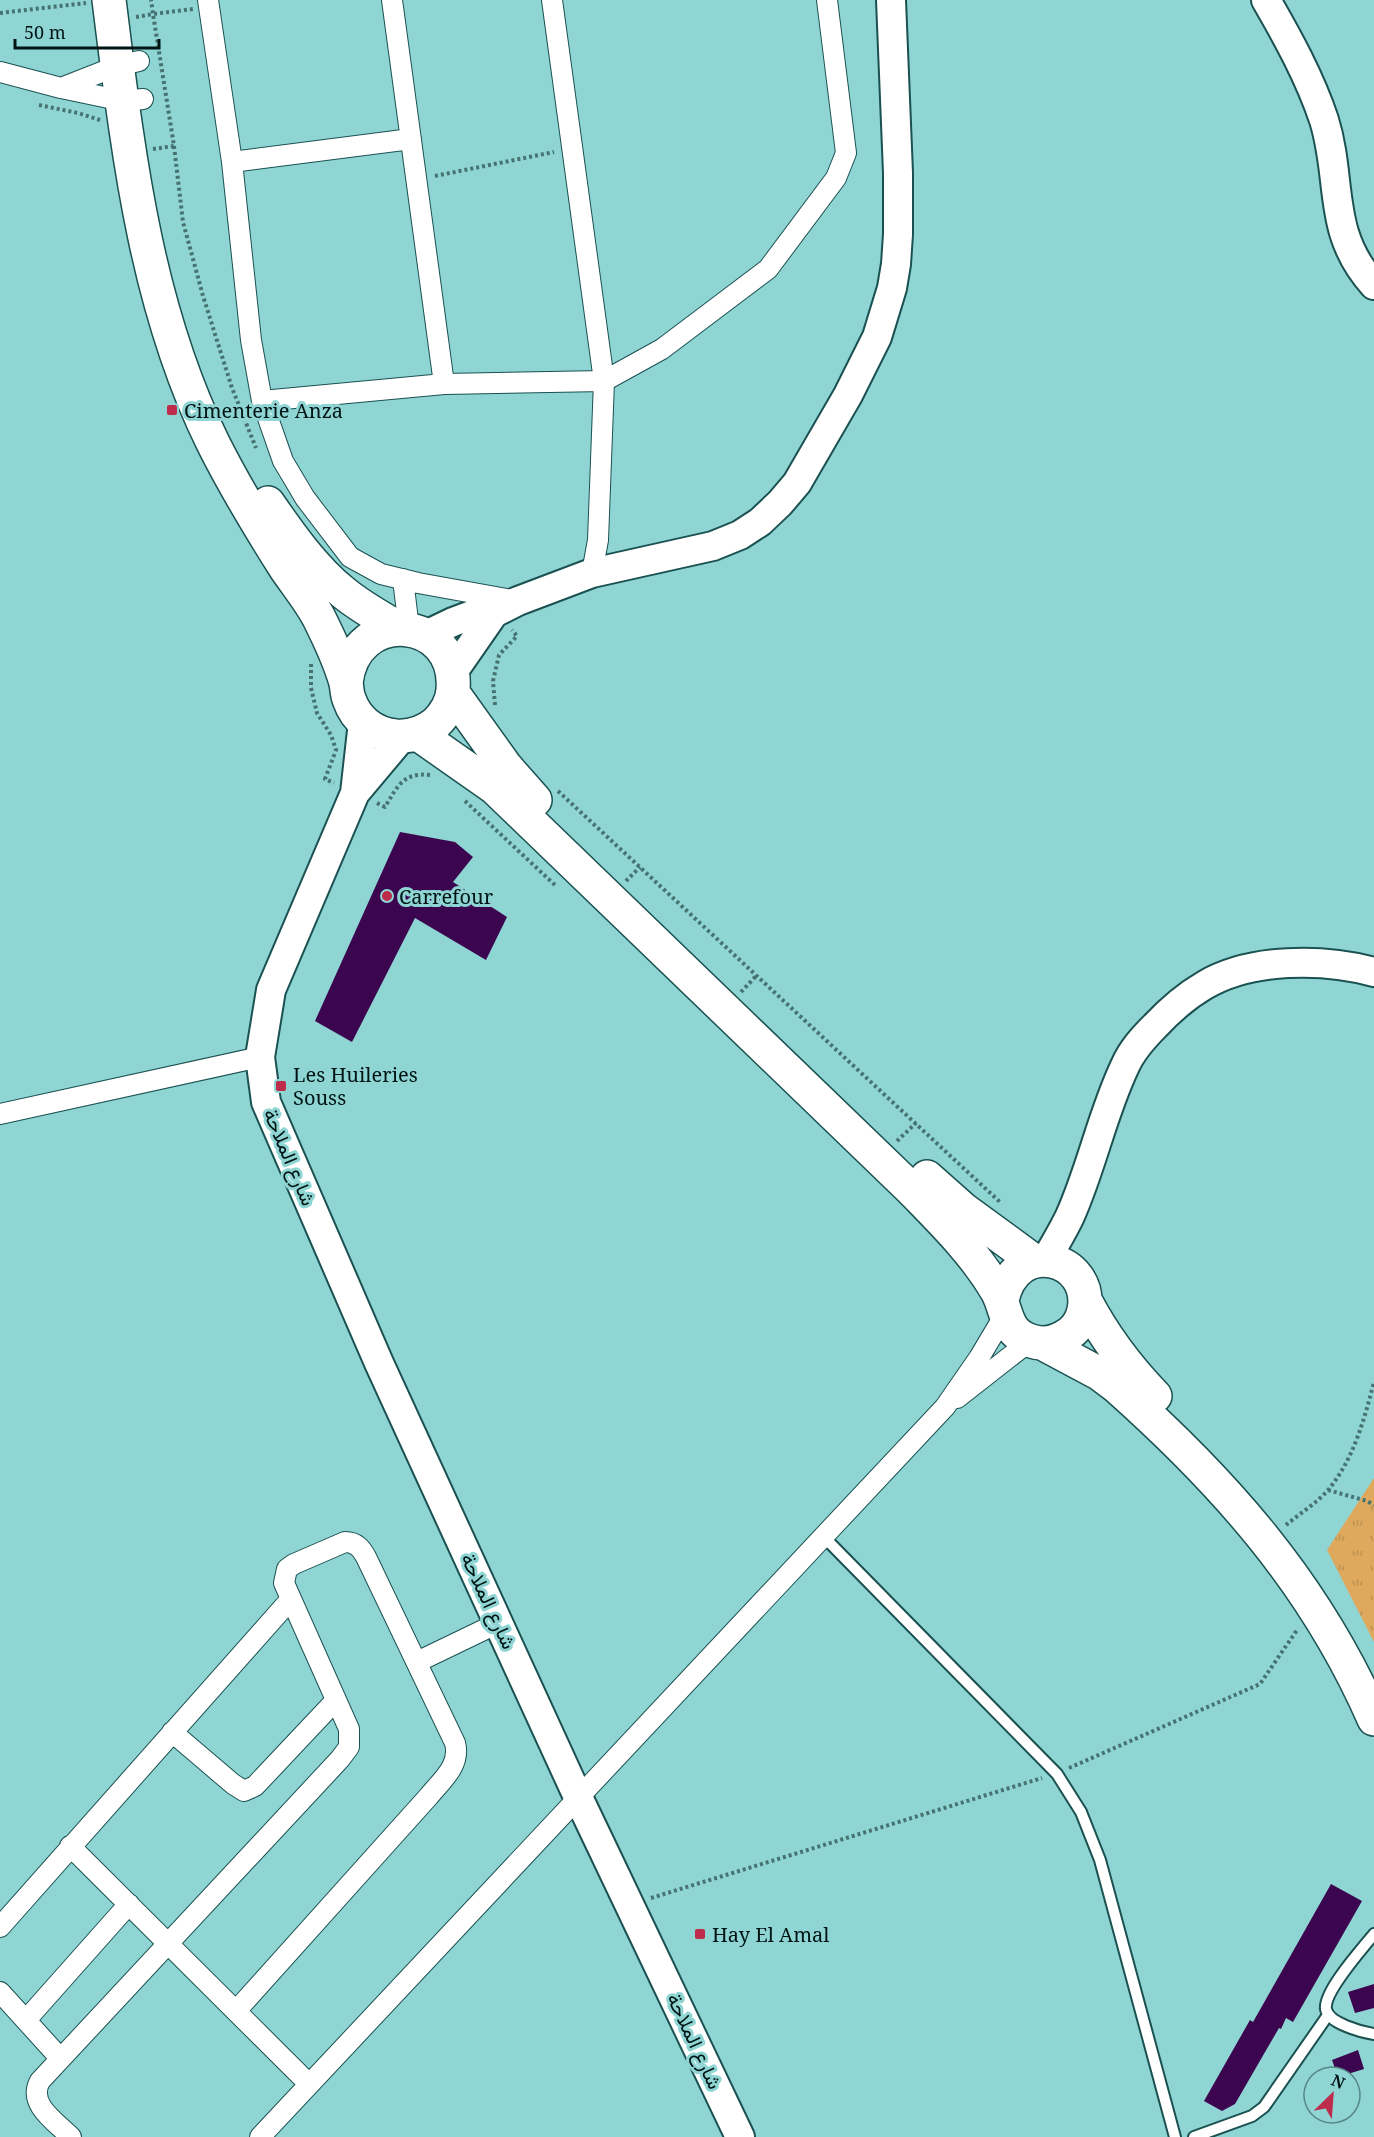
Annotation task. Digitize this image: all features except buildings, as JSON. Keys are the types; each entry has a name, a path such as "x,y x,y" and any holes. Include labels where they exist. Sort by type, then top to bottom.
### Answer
{"highway":[{"path":"128,6 128,64 124,107 141,222 150,265 173,346 213,442 250,512 317,614 346,683 348,697 354,711 363,722 388,735 410,735 431,727 449,706 453,683"},
{"path":"124,107 149,149 161,230 192,339 214,401 244,461 285,527 325,576 359,604 412,631 444,651 453,683 520,784 630,877 905,1134 955,1202 990,1230 1040,1260 1062,1264 1081,1288 1101,1331 1130,1370 1228,1470 1305,1561 1331,1599 1374,1673"},
{"path":"346,683 351,660 357,649 376,634 412,631"},
{"path":"410,735 495,788 903,1182 970,1251 988,1275 1014,1331 1100,1374 1116,1386 1238,1506 1267,1540 1314,1606 1374,1719"},
{"path":"1003,1308 1005,1287 1011,1275 1022,1266 1040,1260"},
{"path":"1036,1342 1059,1340 1073,1332 1082,1318 1081,1288"}],"street":[{"path":"392,0 444,384"},
{"path":"552,0 604,381 598,540 592,573"},
{"path":"262,401 444,384 604,381 662,349 768,269 836,177 846,153 827,0"},
{"path":"403,579 412,631 506,607 592,573 713,546 740,535 760,522 780,503 796,483 848,395 877,337 886,311 896,264 897,172 891,0"},
{"path":"1266,0 1290,42 1316,99 1328,139 1341,228 1349,250 1374,285"},
{"path":"208,4 232,162 251,340 262,401 284,461 305,498 350,557 381,574 506,607"},
{"path":"61,88 128,64"},
{"path":"0,72 124,107"},
{"path":"232,162 411,139"},
{"path":"453,683 506,607"},
{"path":"354,793 363,722"},
{"path":"354,793 410,735"},
{"name":"شارع الملاحة","path":"354,793 271,990 260,1057 266,1102 372,1348 500,1622 578,1797 740,2137"},
{"path":"1040,1260 1070,1216 1126,1064 1140,1041 1183,1001 1205,985 1229,975 1287,963 1342,965 1374,972"},
{"path":"0,1114 260,1057"},
{"path":"1070,1216 1081,1288"},
{"path":"260,2137 945,1407 979,1358 1003,1308"},
{"path":"945,1407 1036,1342"},
{"path":"64,2134 36,2098 40,2081 349,1747 350,1735 284,1583 287,1569 294,1564 345,1542 357,1545 366,1557 455,1743 457,1758 429,1796 236,2011"},
{"path":"0,1927 290,1600"},
{"path":"417,1662 500,1622"},
{"path":"172,1732 244,1791 255,1786 336,1700"},
{"path":"70,1846 309,2084"},
{"path":"26,2020 129,1904"},
{"path":"0,1992 60,2058"}],"lane":[{"path":"823,1536 1057,1774 1081,1812 1100,1860 1175,2137"},
{"path":"1374,1934 1330,1992 1325,2007 1328,2015 1346,2026 1374,2034"},
{"path":"1194,2137 1252,2116 1264,2107 1328,2015"}],"path":[{"path":"39,0 40,8"},
{"path":"0,13 40,8 208,4"},
{"path":"128,6 174,146 149,149"},
{"path":"39,105 78,113 124,107"},
{"path":"416,179 572,148"},
{"path":"496,709 493,681 499,656 517,636 506,607"},
{"path":"311,659 311,688 317,712 331,735 336,750 325,779 385,807 399,783 419,774 430,775 439,780"},
{"path":"555,788 630,877 905,1134 1002,1204 990,1230"},
{"path":"457,793 558,887"},
{"path":"1280,1530 1328,1490 1351,1455 1361,1433 1374,1382"},
{"path":"1328,1490 1374,1505"},
{"path":"630,1905 1057,1774 1260,1684 1314,1606"}],"green space":[{"path":"1374,1478 1374,1642 1327,1550"}],"place":[{"name":"Cimenterie Anza","path":"172,410"},
{"name":"Carrefour","path":"387,896"},
{"name":"Les Huileries Souss","path":"281,1086"},
{"name":"Hay El Amal","path":"700,1934"}]}
